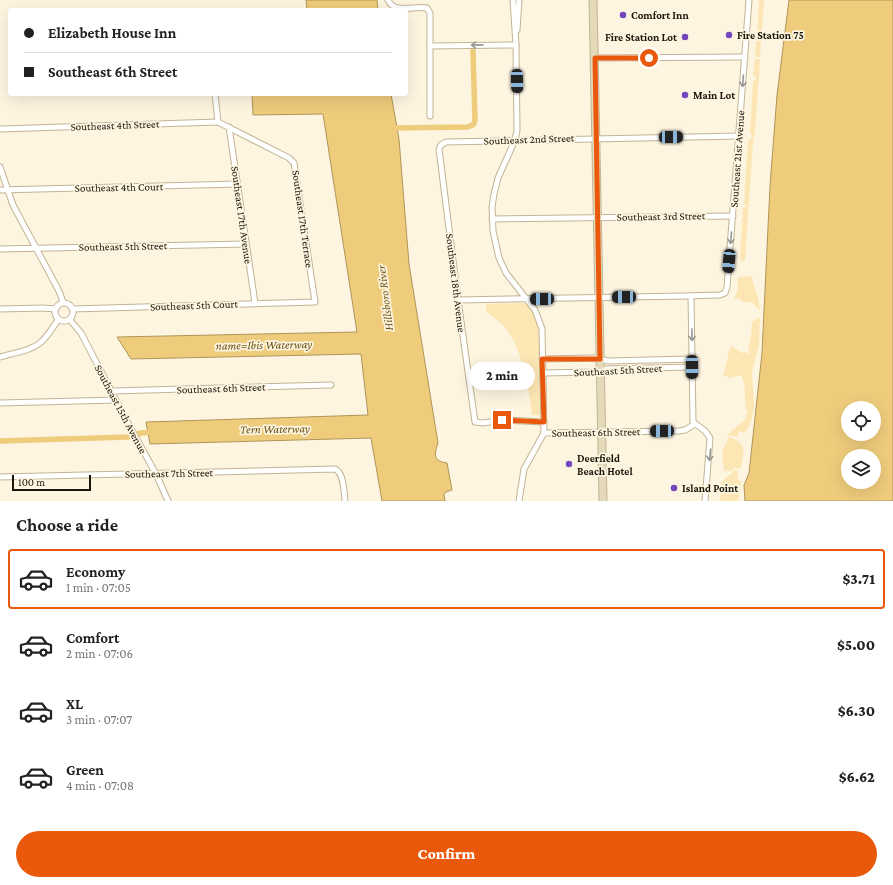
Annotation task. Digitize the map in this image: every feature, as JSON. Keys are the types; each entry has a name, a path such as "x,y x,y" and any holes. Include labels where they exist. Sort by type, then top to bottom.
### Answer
{"main road":[{"path":"593,0 603,501"}],"street":[{"path":"388,0 394,8"},
{"path":"513,0 518,125 515,140 498,178 494,194 492,219 499,258 506,273 528,299 535,310 542,329 544,422 544,433 524,469 520,500"},
{"path":"516,45 519,0"},
{"name":"Southeast 21st Avenue","path":"691,296 720,295 725,293 727,287 749,0"},
{"path":"408,8 427,8 430,12 430,116"},
{"path":"430,46 516,45"},
{"path":"595,58 745,57"},
{"path":"215,96 218,122"},
{"name":"Southeast 4th Street","path":"0,129 218,122 229,127"},
{"name":"Southeast 17th Avenue","path":"229,127 255,303"},
{"name":"Southeast 17th Terrace","path":"229,127 288,158 294,163 315,302"},
{"name":"Southeast 2nd Street","path":"441,145 446,142 739,136"},
{"name":"Southeast 18th Avenue","path":"441,145 439,149 475,422"},
{"path":"0,167 13,205 59,291 63,302"},
{"name":"Southeast 4th Court","path":"0,190 237,184"},
{"name":"Southeast 3rd Street","path":"492,219 733,216"},
{"name":"Southeast 5th Street","path":"0,249 246,244"},
{"path":"458,300 691,296 693,419 695,424 705,431 710,438 705,501"},
{"path":"58,320 56,316 56,309 59,304 63,302"},
{"path":"58,320 63,322 70,320 72,316 72,309 68,303 63,302"},
{"name":"Southeast 5th Court","path":"72,309 315,302"},
{"path":"0,309 56,309"},
{"path":"0,357 26,350 40,343 48,336 58,320"},
{"name":"Southeast 15th Avenue","path":"70,320 81,333 156,474 168,501"},
{"name":"Southeast 5th Street","path":"542,359 600,359 608,361 692,359"},
{"name":"Southeast 5th Street","path":"543,373 594,372 607,369 692,367"},
{"name":"Southeast 6th Street","path":"112,391 331,385"},
{"path":"0,403 116,400"},
{"name":"Southeast 6th Street","path":"475,422 483,423 502,420 544,422"},
{"name":"Southeast 6th Street","path":"544,433 679,431 685,430 695,424"},
{"name":"Southeast 7th Street","path":"0,477 335,469 341,474 345,501"}],"shaded area":[{"path":"759,0 764,0 760,57 755,57 756,41 760,41 757,38"},
{"path":"755,59 760,59 759,80 745,260 741,262 743,208 747,206 744,204 748,141 753,136 750,133 753,81 757,79 753,75"},
{"path":"751,276 758,298 760,311 752,302 743,302 740,299 734,298 738,290 738,278"},
{"path":"523,303 530,307 536,319 539,332 540,415 532,415 524,368 520,355 510,334 503,325 486,312 486,304"},
{"path":"760,317 759,345 752,372 754,405 752,419 747,430 743,433 739,431 737,437 727,435 747,418 745,415 748,412 745,404 744,385 741,375 729,378 727,376 723,377 730,348 732,346 742,353 749,353 752,322"},
{"path":"728,437 734,439 742,445 743,457 741,468 735,468 730,472 728,470 724,472 722,452"},
{"path":"735,470 738,471 737,478 741,483 738,501 720,501 721,493 725,490 720,483"}],"water":[{"path":"306,0 377,0 378,8 307,8"},
{"path":"789,0 893,0 893,501 745,501 744,485 749,473 762,353 770,186 777,95"},
{"path":"252,96 391,96 399,139 409,264 438,443 435,454 439,461 447,463 452,490 444,494 445,501 382,501 371,438 150,444 146,422 368,415 361,354 131,359 117,337 357,332 323,114 253,115"}],"waterway":[{"path":"390,128 467,127 473,125 475,121 473,51"},
{"path":"0,441 128,437 141,433 155,432"}],"place":[{"name":"Comfort Inn","path":"623,15"},
{"name":"Fire Station 75","path":"729,35"},
{"name":"Fire Station Lot","path":"685,37"},
{"name":"Main Lot","path":"685,95"},
{"name":"Deerfield Beach Hotel","path":"569,464"},
{"name":"Island Point","path":"674,488"}],"route":[{"path":"502,420 544,422 542,359 600,359 595,133 595,58 649,58"}],"water label":[{"name":"Hillsboro River","path":"385,298"},
{"name":"name=Ibis Waterway","path":"264,345"},
{"name":"Tern Waterway","path":"275,429"}]}
